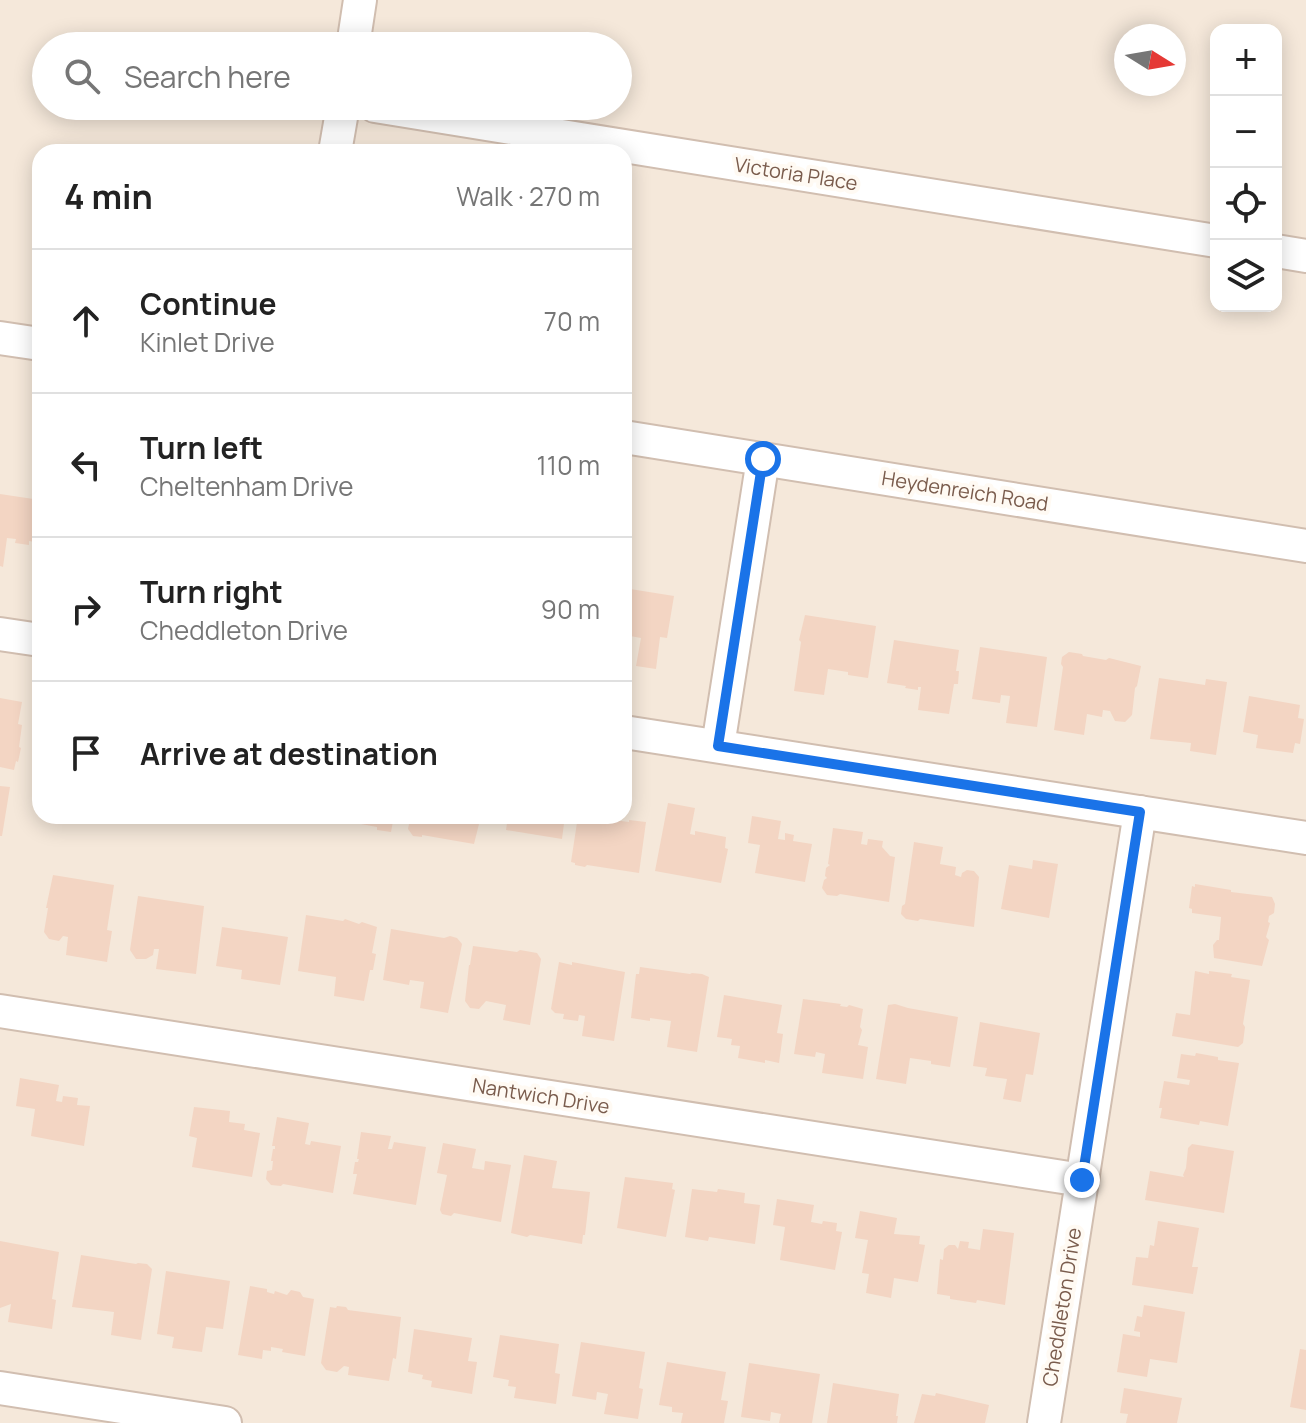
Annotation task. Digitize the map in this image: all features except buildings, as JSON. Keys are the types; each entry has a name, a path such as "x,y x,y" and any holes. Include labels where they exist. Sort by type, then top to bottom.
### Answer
{"street":[{"path":"355,32 360,0"},
{"path":"336,144 341,120"},
{"name":"Victoria Place","path":"462,120 612,144"},
{"name":"Victoria Place","path":"632,147 1210,240"},
{"path":"1282,252 1306,256"},
{"path":"0,338 32,343"},
{"name":"Heydenreich Road","path":"632,438 1306,546"},
{"path":"718,746 763,459"},
{"path":"0,634 32,639"},
{"path":"632,733 1306,838"},
{"name":"Cheddleton Drive","path":"1044,1423 1140,812"},
{"name":"Nantwich Drive","path":"0,1011 1082,1180"},
{"path":"0,1388 225,1423"}],"shaded area":[{"path":"0,0 1306,0 1306,1423 0,1423"}],"route":[{"path":"763,459 718,746 1140,812 1082,1180"}]}
